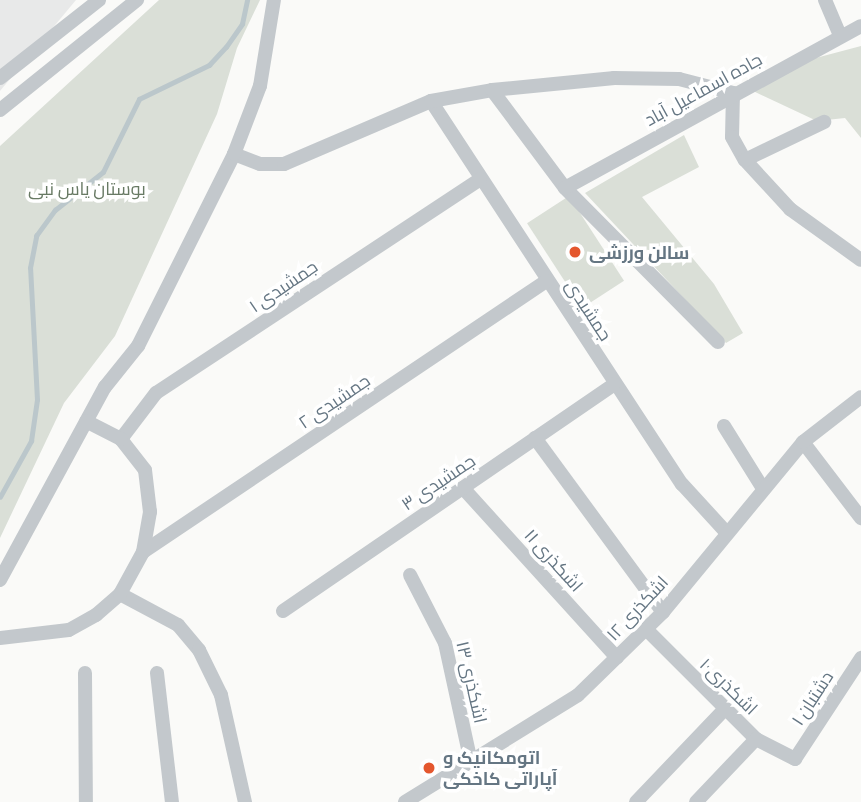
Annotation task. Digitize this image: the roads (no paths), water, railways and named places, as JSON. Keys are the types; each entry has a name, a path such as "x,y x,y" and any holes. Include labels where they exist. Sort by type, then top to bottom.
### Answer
{"street":[{"path":"0,78 99,0"},
{"path":"0,110 138,0"},
{"path":"0,580 86,421 138,346 234,154 260,86 274,0"},
{"path":"825,0 839,35"},
{"name":"جاده اسماعیل آباد","path":"565,188 733,93 839,35 861,26"},
{"path":"234,154 260,164 284,164 431,101 492,90 614,78 679,79 733,93 732,137 745,160 790,209 861,260"},
{"path":"492,90 565,188 718,342"},
{"name":"جمشیدی","path":"431,101 547,282 682,484 726,532"},
{"path":"745,160 824,122"},
{"name":"جمشیدی ۱","path":"121,439 156,393 480,179"},
{"name":"جمشیدی ۲","path":"143,552 547,282"},
{"name":"جمشیدی ۳","path":"283,611 614,384"},
{"name":"اشکذری ۱۲","path":"405,802 578,695 663,612 762,487 803,442 861,397"},
{"path":"0,638 69,630 120,594 143,552 150,512 145,470 121,439 86,421"},
{"path":"724,426 762,487"},
{"path":"535,438 663,612"},
{"path":"803,442 861,518"},
{"name":"اشکذری ۱۱","path":"463,488 617,658"},
{"name":"اشکذری ۱۳","path":"410,575 445,643 471,762"},
{"path":"120,594 178,625 199,650 221,695 245,802"},
{"name":"اشکذری۱۰","path":"646,629 724,710 756,739 795,759"},
{"name":"دشتبان ۱","path":"795,759 861,658"},
{"path":"85,673 86,802"},
{"path":"157,673 172,802"},
{"path":"636,802 724,710"},
{"path":"696,802 756,739"}],"waterway":[{"path":"0,497 31,441 37,400 30,268 36,236 55,210 103,172 139,99 209,65 226,47 242,24 247,0"}],"place":[{"name":"سالن ورزشی","path":"575,252"},
{"name":"اتومکانیک و آپاراتی کاخکی","path":"429,768"}],"park label":[{"name":"بوستان یاس نبی","path":"87,188"}]}
